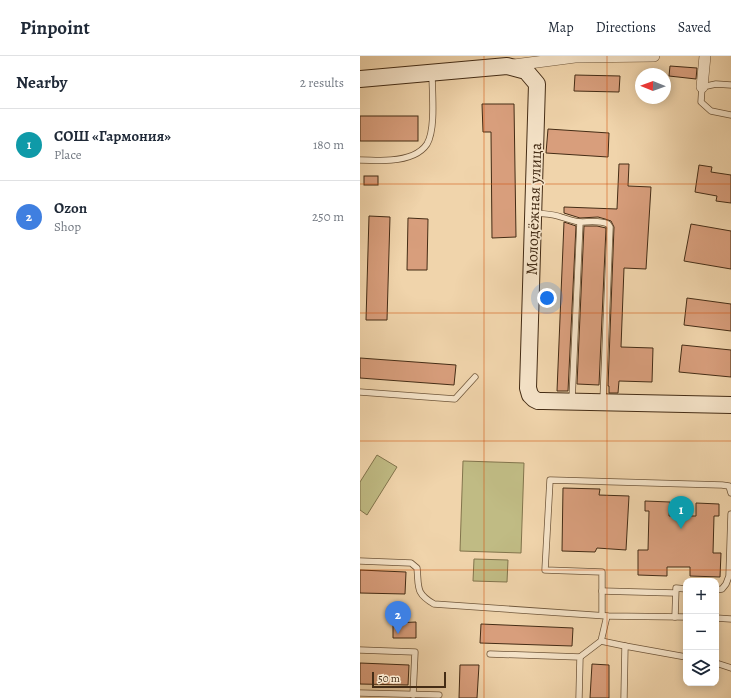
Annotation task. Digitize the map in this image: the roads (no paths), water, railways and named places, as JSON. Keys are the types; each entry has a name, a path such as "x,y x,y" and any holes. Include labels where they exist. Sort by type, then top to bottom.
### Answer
{"street":[{"path":"360,79 507,66 575,57 654,56"},
{"path":"702,87 705,56"},
{"name":"Молодёжная улица","path":"507,66 526,72 537,84 528,388 530,395 538,401 731,406"}],"lane":[{"path":"360,160 390,160 406,158 415,154 427,144 431,134 433,121 432,73"},
{"path":"731,85 716,84 702,87 701,102 711,111 731,115"},
{"path":"533,213 552,215 580,222 601,222 608,224 610,228 603,403"},
{"path":"572,402 580,222"},
{"path":"360,392 455,399 475,377"},
{"path":"490,654 580,657 601,641 604,615 602,572 545,570 550,480 722,484 729,486 731,493"},
{"path":"719,590 722,589 726,584 729,576 731,514"},
{"path":"360,561 411,563 418,568 420,592 434,604 604,615 683,617"},
{"path":"675,617 676,588 683,589"},
{"path":"602,591 675,593"},
{"path":"719,618 731,618"},
{"path":"601,641 683,656"},
{"path":"624,646 624,698"},
{"path":"360,650 415,652 413,694"},
{"path":"578,698 580,657"},
{"path":"719,664 731,668"},
{"path":"360,693 439,695"}],"place":[{"name":"СОШ «Гармония»","path":"681,529"},
{"name":"Ozon","path":"398,634"}]}
